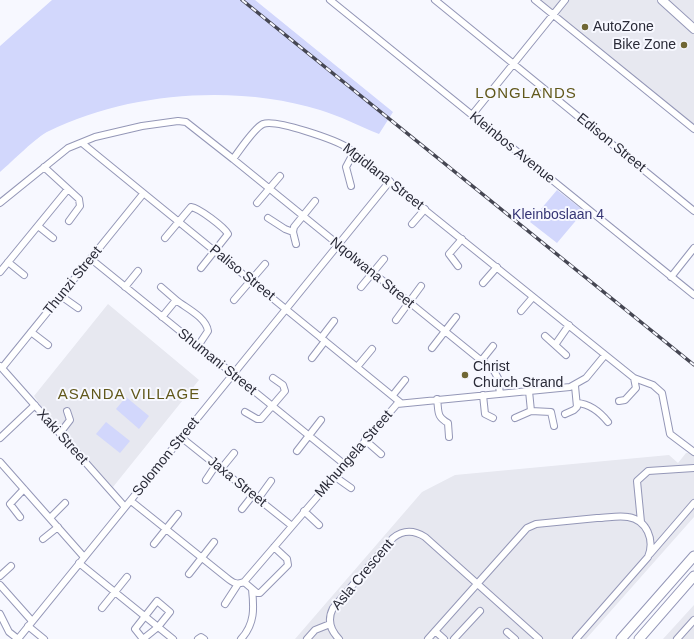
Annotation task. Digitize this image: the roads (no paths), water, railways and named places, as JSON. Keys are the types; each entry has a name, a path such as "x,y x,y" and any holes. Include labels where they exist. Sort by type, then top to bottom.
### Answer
{"highway":[{"path":"621,639 694,556"},
{"path":"639,639 694,576"}],"main road":[{"path":"662,0 676,18 694,29"}],"street":[{"name":"Kleinbos Avenue","path":"330,0 694,295"},
{"name":"Edison Street","path":"434,0 694,211"},
{"path":"535,0 694,129"},
{"path":"472,115 565,0"},
{"path":"0,203 68,148 95,137 142,126 182,121 190,125 233,159"},
{"name":"Mgidlana Street","path":"233,159 259,127 268,123 330,138 341,143 634,378 653,385 662,393 670,434 694,452"},
{"name":"Paliso Street","path":"82,143 401,403"},
{"path":"351,186 346,166 354,152"},
{"name":"Nqolwana Street","path":"233,159 481,361 498,376 500,394"},
{"path":"44,167 79,199 80,206 69,222"},
{"path":"257,203 280,176"},
{"name":"Solomon Street","path":"18,639 390,181"},
{"path":"0,272 68,189"},
{"name":"Thunzi Street","path":"1,367 61,296 143,194"},
{"path":"296,244 293,232 294,227 315,201"},
{"path":"165,238 193,206 214,220 228,234 201,268"},
{"path":"412,224 425,209"},
{"path":"268,218 285,230 293,232"},
{"path":"38,226 53,238"},
{"path":"458,266 449,254 462,239"},
{"path":"671,277 694,248"},
{"name":"Shumani Street","path":"91,259 344,464"},
{"path":"361,287 384,259"},
{"path":"8,262 24,274"},
{"path":"234,300 265,264"},
{"path":"483,283 497,267"},
{"path":"125,287 138,271"},
{"path":"396,320 421,286"},
{"path":"161,287 207,325 207,334 198,346"},
{"path":"61,296 78,308"},
{"path":"522,311 533,297"},
{"path":"162,317 176,300"},
{"path":"432,348 456,317"},
{"path":"312,358 334,321"},
{"path":"555,345 569,325"},
{"path":"31,332 48,345"},
{"path":"545,336 566,355"},
{"path":"481,361 493,346"},
{"path":"357,367 372,349"},
{"path":"565,414 574,410 577,403 575,386 586,378 605,355"},
{"name":"Xaki Street","path":"1,367 124,507"},
{"path":"245,412 259,420 285,390 283,385 273,378"},
{"path":"619,401 626,400 636,388 634,378"},
{"path":"393,395 405,380"},
{"name":"Mkhungela Street","path":"225,604 241,583 274,547 393,408 401,403 575,386"},
{"path":"529,391 531,411"},
{"path":"483,395 486,414 493,418"},
{"path":"437,399 439,416 448,423 449,437"},
{"path":"577,403 586,405 596,410 608,422"},
{"path":"0,438 35,405"},
{"path":"60,433 70,420 67,410"},
{"path":"515,418 531,411 551,412 554,426"},
{"path":"297,451 321,420"},
{"name":"Jaxa Street","path":"182,438 292,526"},
{"path":"365,440 381,454"},
{"path":"206,480 234,453"},
{"path":"0,462 84,557"},
{"path":"641,522 637,482 648,471 694,468"},
{"path":"334,476 351,488"},
{"path":"242,509 271,481"},
{"path":"20,516 10,504 24,490"},
{"path":"131,501 227,578 241,583 257,593 260,593 288,565 287,560 274,547"},
{"path":"576,639 694,503"},
{"path":"50,518 65,504"},
{"path":"304,511 319,525"},
{"path":"154,544 178,514"},
{"path":"428,639 521,533 530,526 623,516 634,518 641,522 647,530 650,538 651,548 648,557"},
{"path":"43,539 58,527"},
{"name":"Asla Crescent","path":"339,639 333,632 330,624 330,616 335,605 393,538 403,532 416,533 425,537 539,639"},
{"path":"189,574 214,542"},
{"path":"79,563 173,639"},
{"path":"0,576 11,566"},
{"path":"102,608 127,577"},
{"path":"0,585 30,624 44,639"},
{"path":"241,639 247,631 253,617 252,589"},
{"path":"157,601 170,610 158,627 145,638 138,635 135,629 157,601"},
{"path":"454,639 480,611"},
{"path":"0,614 9,632 18,639"},
{"path":"680,638 694,620"},
{"path":"307,639 315,630 330,624"},
{"path":"435,631 444,639"},
{"path":"507,632 515,639"},
{"path":"198,639 201,637 204,639"}],"railway":[{"path":"242,0 694,365"}],"place":[{"name":"AutoZone","path":"585,27"},
{"name":"Bike Zone","path":"684,45"},
{"name":"Christ Church Strand","path":"465,375"}],"district":[{"name":"LONGLANDS","path":"526,94"},
{"name":"ASANDA VILLAGE","path":"129,395"}],"park label":[{"name":"Kleinboslaan 4","path":"558,215"}]}
